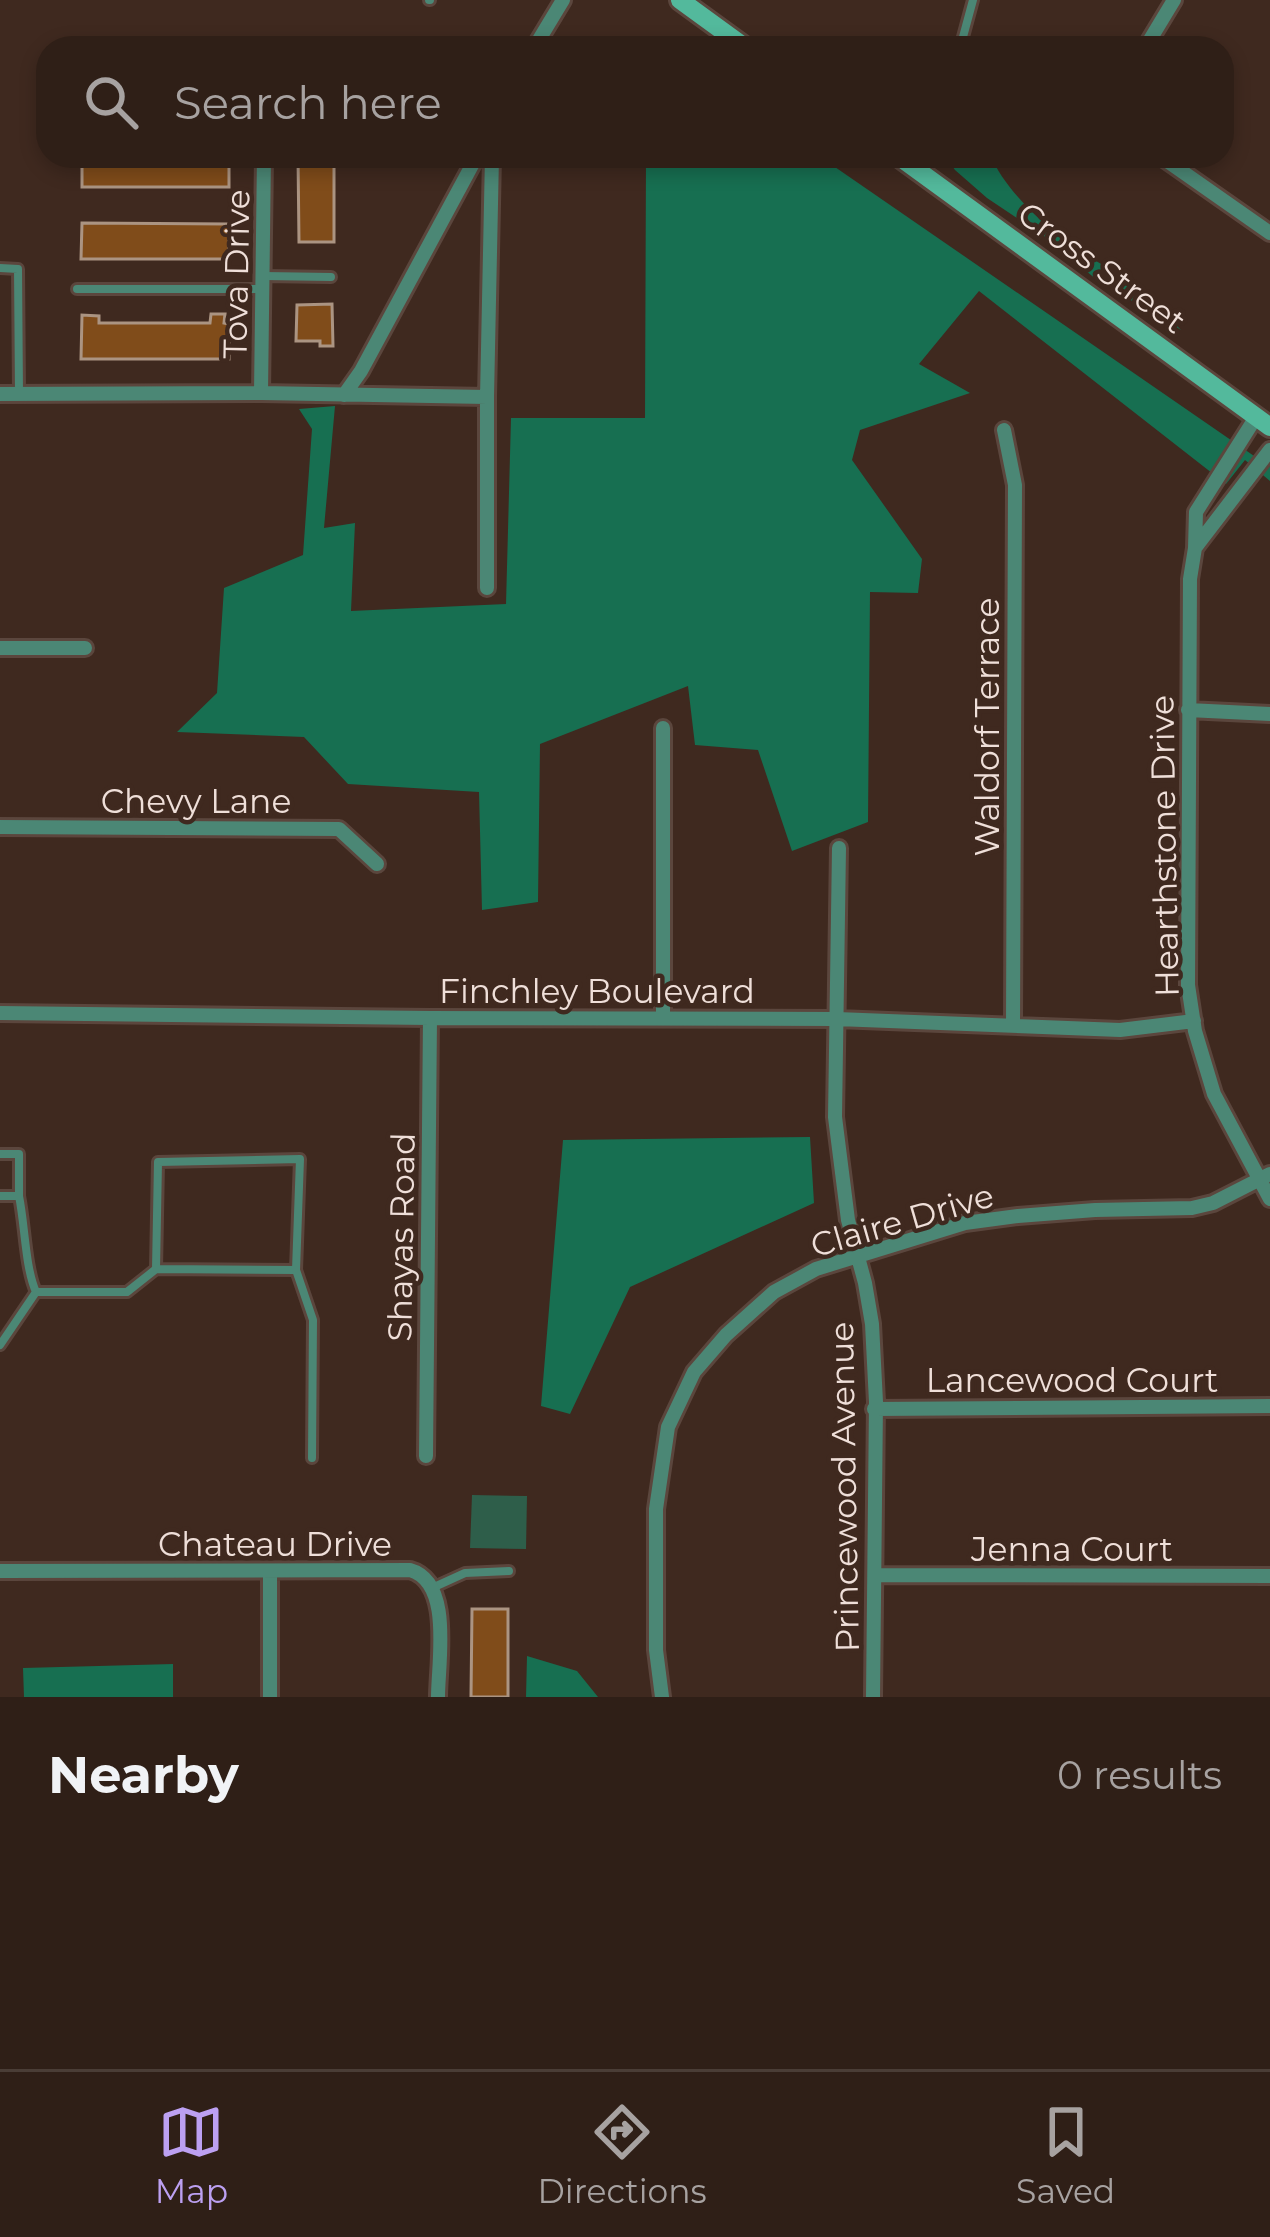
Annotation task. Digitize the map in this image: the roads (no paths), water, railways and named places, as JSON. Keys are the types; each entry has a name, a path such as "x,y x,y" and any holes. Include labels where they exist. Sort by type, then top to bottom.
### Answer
{"main road":[{"path":"680,0 730,36"},
{"name":"Cross Street","path":"915,168 1263,422"}],"street":[{"path":"540,36 563,0"},
{"path":"1152,36 1174,0"},
{"name":"Tova Drive","path":"261,393 264,168"},
{"path":"344,395 471,168"},
{"path":"487,588 492,168"},
{"path":"1177,168 1270,233"},
{"path":"0,394 487,397"},
{"name":"Hearthstone Drive","path":"1263,422 1196,512 1190,578 1188,985 1214,1094 1265,1177 1270,1199"},
{"name":"Waldorf Terrace","path":"1004,430 1015,484 1013,1026"},
{"path":"1196,548 1270,450"},
{"path":"0,648 85,649"},
{"path":"1188,710 1270,714"},
{"path":"663,728 663,1018"},
{"name":"Chevy Lane","path":"0,827 340,829 377,864"},
{"name":"Princewood Avenue","path":"839,848 835,1117 848,1220 872,1324 873,1697"},
{"name":"Finchley Boulevard","path":"0,1013 837,1019 1120,1030 1194,1021"},
{"name":"Shayas Road","path":"426,1456 430,1018"},
{"name":"Claire Drive","path":"662,1697 656,1650 656,1509 668,1427 694,1372 725,1335 774,1292 816,1269 965,1223 1095,1210 1192,1208 1213,1203 1265,1177"},
{"name":"Lancewood Court","path":"874,1408 1270,1406"},
{"name":"Chateau Drive","path":"0,1570 410,1570 421,1574 432,1588 440,1614 437,1697"},
{"path":"270,1572 270,1697"},
{"name":"Jenna Court","path":"874,1575 1270,1576"}],"lane":[{"path":"962,36 973,0"},
{"path":"0,268 18,269 19,394"},
{"path":"77,289 331,277"},
{"path":"0,1154 20,1154 19,1196 28,1270 36,1292"},
{"path":"156,1269 158,1162 300,1160 296,1270 313,1320 312,1458"},
{"path":"0,1196 19,1196"},
{"path":"36,1292 127,1292 156,1269 296,1270"},
{"path":"0,1345 36,1292"},
{"path":"432,1588 465,1573 509,1571"}]}
